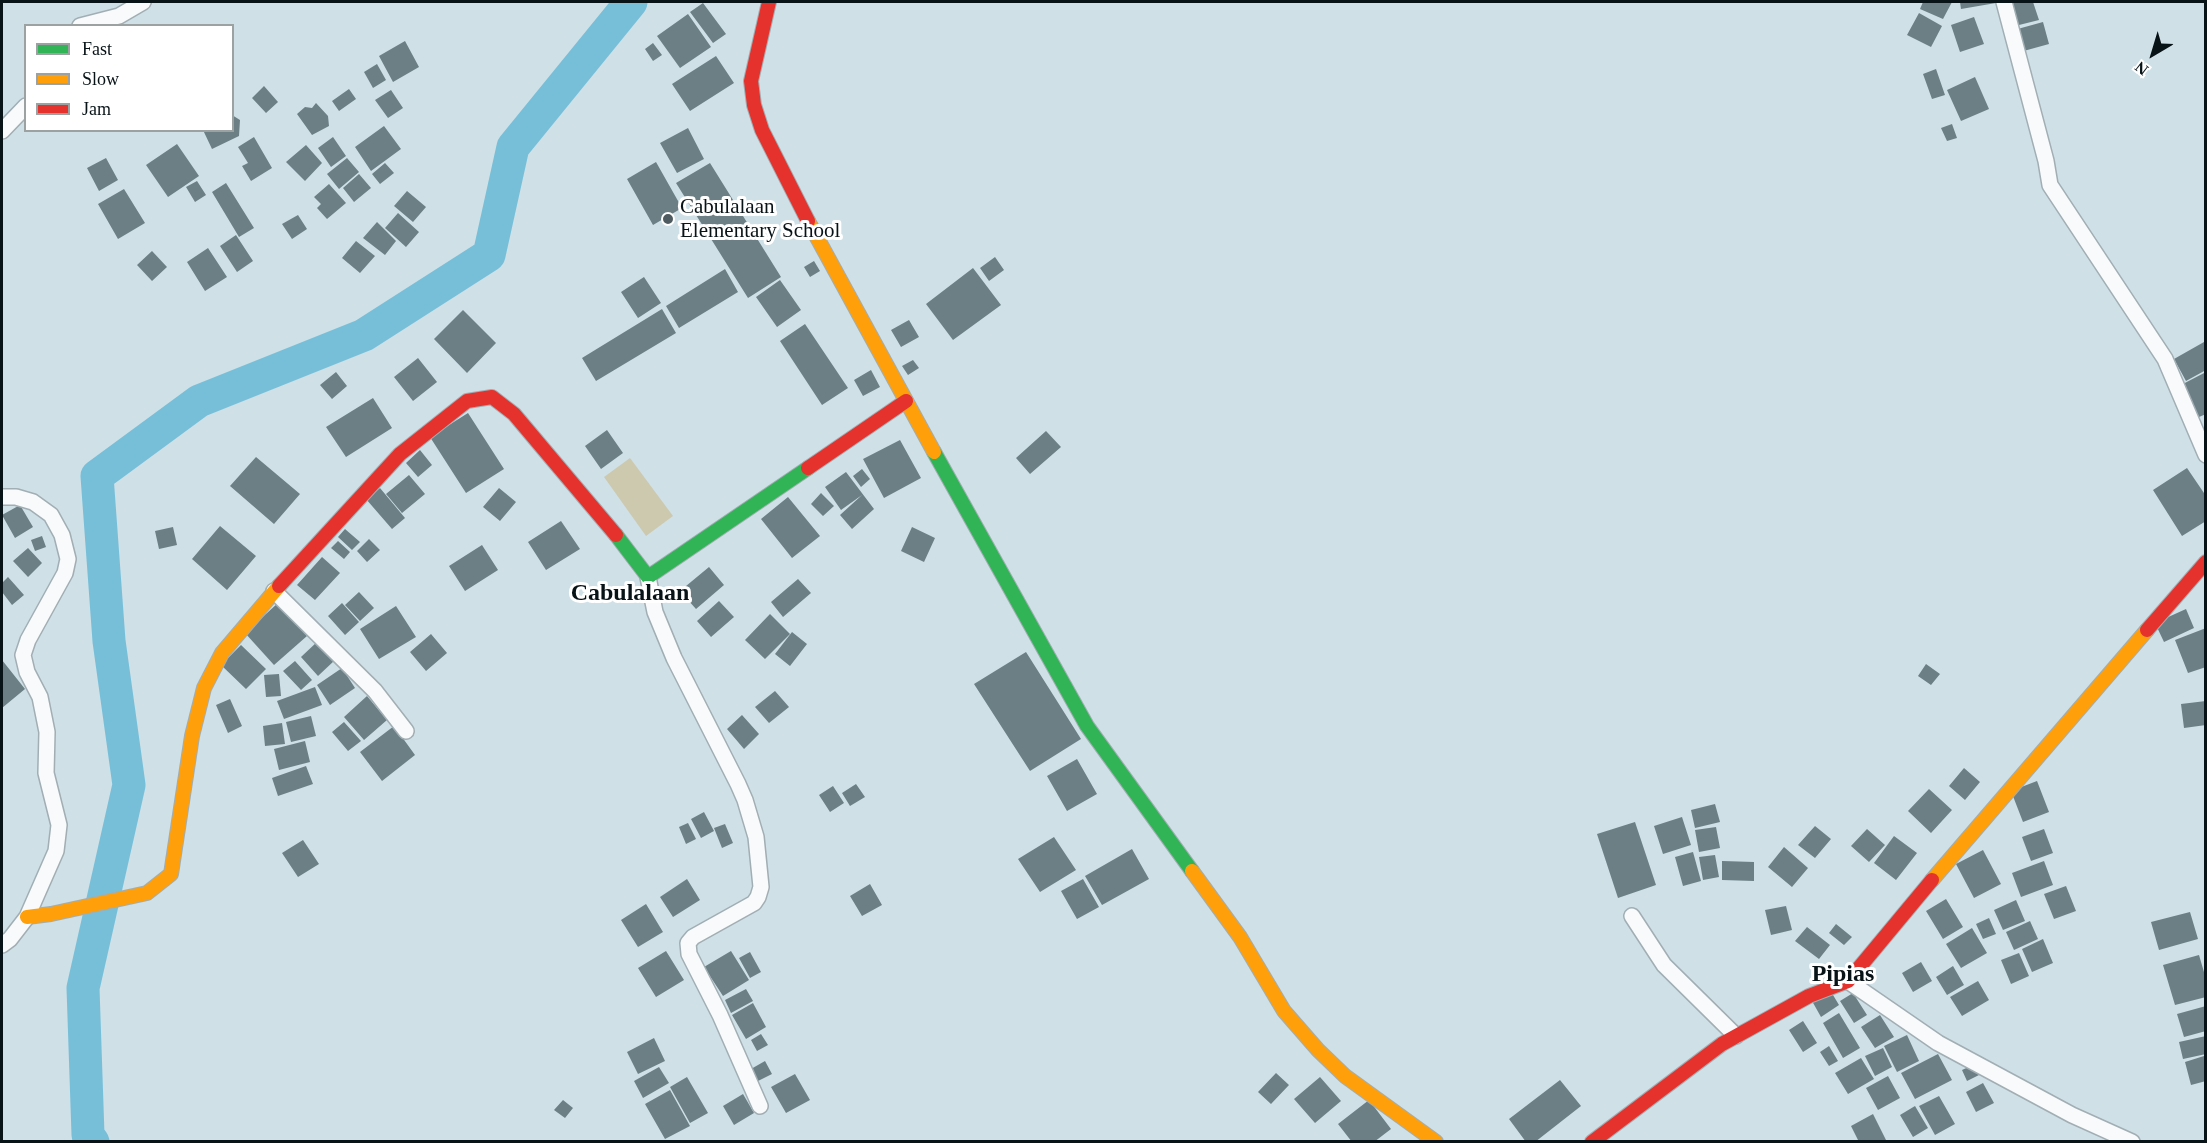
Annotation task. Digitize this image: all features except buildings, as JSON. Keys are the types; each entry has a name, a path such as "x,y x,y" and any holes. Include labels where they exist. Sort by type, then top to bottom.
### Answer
{"street":[{"path":"88,24 119,16 143,2"},
{"path":"769,2 751,81 754,105 762,130 906,401 1087,726 1240,937 1284,1011 1318,1050 1345,1076 1436,1142"},
{"path":"2004,2 2043,149 2050,185 2165,359 2205,455"},
{"path":"2,131 24,108"},
{"path":"27,917 147,893 171,874 192,736 204,688 222,653 274,591 400,454 467,401 492,397 514,414 552,457 604,519 648,577 655,612 674,658 745,800 756,837 760,887 758,897 754,903 693,936 688,943 689,954 720,1015 760,1106"},
{"path":"648,577 906,401"},
{"path":"2,497 16,497 33,502 51,515 62,535 68,559 64,573 28,640 23,655 27,672 40,697 47,732 46,773 59,825 56,851 27,917 10,939 2,945"},
{"path":"1592,1142 1722,1044 1809,996 1848,981 1994,806 2205,562"},
{"path":"274,591 375,691 406,731"},
{"path":"1632,916 1665,966 1736,1036"},
{"path":"1848,981 1938,1043 2072,1114 2133,1142"}],"shaded area":[{"path":"630,458 673,516 646,536 604,477"}],"waterway":[{"path":"93,1142 88,1135 83,988 129,785 109,641 97,476 199,401 364,335 489,255 513,147 631,2"}],"traffic: fast":[{"path":"934,452 1087,726 1192,871"},
{"path":"616,535 648,577 808,468"}],"traffic: slow":[{"path":"808,221 934,452"},
{"path":"27,917 147,893 171,874 192,736 204,688 222,653 279,586"},
{"path":"1932,880 2147,630"},
{"path":"1192,871 1240,937 1284,1011 1318,1050 1345,1076 1436,1142"}],"traffic: jam":[{"path":"769,2 751,81 754,105 762,130 808,221"},
{"path":"279,586 400,454 467,401 492,397 514,414 616,535"},
{"path":"808,468 906,401"},
{"path":"2147,630 2206,562"},
{"path":"1592,1142 1722,1044 1809,996 1848,981 1932,880"}],"place":[{"name":"Cabulalaan Elementary School","path":"668,219"}],"district":[{"name":"Cabulalaan","path":"630,594"},
{"name":"Pipias","path":"1843,975"}]}
